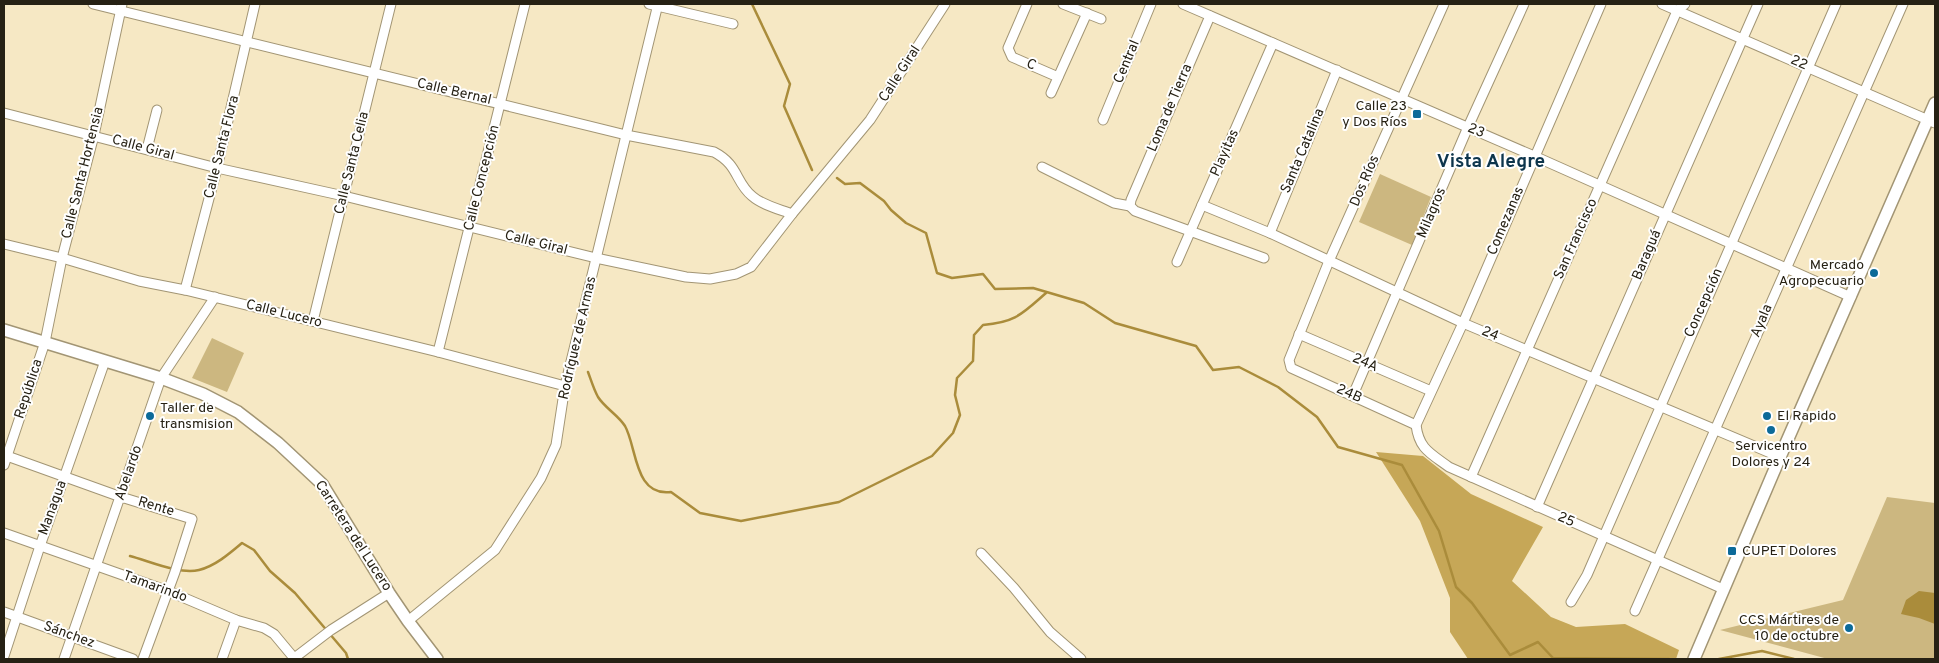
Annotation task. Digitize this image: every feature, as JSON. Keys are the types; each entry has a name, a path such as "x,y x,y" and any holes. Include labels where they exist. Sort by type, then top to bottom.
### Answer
{"main road":[{"path":"1694,659 1780,457 1932,121 1935,103"},
{"name":"Carretera del Lucero","path":"4,330 162,378 203,394 238,412 278,443 322,484 389,593 437,659"}],"street":[{"name":"Calle Bernal","path":"93,4 121,7 374,73 626,134 714,152 725,158 732,166 753,197 792,214"},
{"name":"Calle Santa Flora","path":"185,290 217,168 255,4"},
{"name":"Calle Santa Celia","path":"313,321 391,4"},
{"name":"Calle Concepción","path":"438,352 525,4"},
{"path":"655,4 734,24"},
{"name":"Rodríguez de Armas","path":"408,621 496,550 541,478 556,445 565,386 626,134 655,4"},
{"name":"Calle Giral","path":"4,113 217,168 344,196 596,258 686,277 710,279 736,274 751,267 870,120 945,4"},
{"name":"C","path":"1027,4 1008,48 1012,57 1058,77"},
{"path":"1063,4 1101,19"},
{"name":"Central","path":"1103,120 1151,4"},
{"name":"23","path":"1183,4 1665,213 1851,297"},
{"name":"Dos Ríos","path":"1289,360 1329,261 1444,4"},
{"name":"Milagros","path":"1353,395 1468,127 1524,4"},
{"name":"Comezanas","path":"1417,438 1416,425 1463,322 1601,4"},
{"name":"22","path":"1662,4 1863,93 1932,121"},
{"name":"San Francisco","path":"1471,477 1677,11 1685,4"},
{"name":"Baraguá","path":"1537,507 1758,4"},
{"name":"Concepción","path":"1571,602 1587,575 1659,406 1836,4"},
{"name":"Ayala","path":"1635,611 1902,4"},
{"name":"Calle Santa Hortensia","path":"45,342 62,258 94,135 121,7"},
{"path":"1051,93 1086,13"},
{"name":"Loma de Tierra","path":"1130,203 1210,16"},
{"name":"Playitas","path":"1177,262 1273,43"},
{"name":"Santa Catalina","path":"1270,233 1337,70"},
{"path":"147,149 157,110"},
{"path":"1042,166 1114,203 1130,203 1135,211 1264,258"},
{"name":"24","path":"1202,205 1270,233 1398,293 1527,350 1780,457"},
{"name":"Calle Lucero","path":"4,244 62,258 139,281 185,290 313,321 565,386"},
{"name":"Abelardo","path":"64,659 162,378 214,298"},
{"name":"24A","path":"1299,334 1432,391"},
{"name":"República","path":"5,460 45,342"},
{"name":"24B","path":"1289,360 1291,368 1416,425"},
{"name":"Managua","path":"4,656 16,616 105,361"},
{"name":"25","path":"1417,438 1424,450 1471,477 1657,558 1723,589"},
{"name":"Rente","path":"5,460 64,477 192,519 168,591"},
{"name":"Tamarindo","path":"4,533 168,591 236,620 264,628 274,634 294,659"},
{"path":"981,553 1014,588 1050,632 1082,659"},
{"path":"143,659 168,591"},
{"path":"294,659 327,633 389,593"},
{"name":"Sánchez","path":"4,612 133,659"},
{"path":"222,659 236,620"}],"shaded area":[{"path":"1380,174 1431,197 1412,245 1359,222"},
{"path":"212,338 244,353 227,392 192,378"},
{"path":"1376,452 1423,456 1471,494 1543,527 1512,581 1551,617 1576,627 1625,624 1679,650 1676,659 1468,659 1450,632 1450,598 1420,521"},
{"path":"1887,497 1935,503 1935,659 1828,659 1720,630 1843,600"},
{"path":"1919,591 1935,593 1935,624 1901,614 1906,600"}],"waterway":[{"path":"752,4 790,84 784,106 812,170"},
{"path":"837,178 845,184 860,183 884,201 906,223 926,233 937,273 952,278 983,274 995,289 1033,288 1084,303 1115,323 1196,346 1213,370 1239,367 1278,387 1317,417 1338,447 1402,465 1439,531 1456,587 1472,603 1510,655 1538,642 1553,658 1669,659"},
{"path":"588,372 598,397 625,426 643,479 650,487 659,491 671,492 700,513 741,521 839,502 932,456 953,433 960,415 955,395 957,378 973,361 974,335 983,325 1003,322 1018,316 1046,293"},
{"path":"130,556 164,567 191,571 216,563 242,543 254,550 270,571 295,593 346,653 348,659"},
{"path":"1719,659 1762,651 1794,659"}],"place":[{"name":"Calle 23 y Dos Ríos","path":"1417,114"},
{"name":"Mercado Agropecuario","path":"1874,273"},
{"name":"Taller de transmision","path":"150,416"},
{"name":"El Rapido","path":"1767,416"},
{"name":"Servicentro Dolores y 24","path":"1771,430"},
{"name":"CUPET Dolores","path":"1732,551"},
{"name":"CCS Mártires de 10 de octubre","path":"1849,628"}],"district":[{"name":"Vista Alegre","path":"1491,162"}]}
